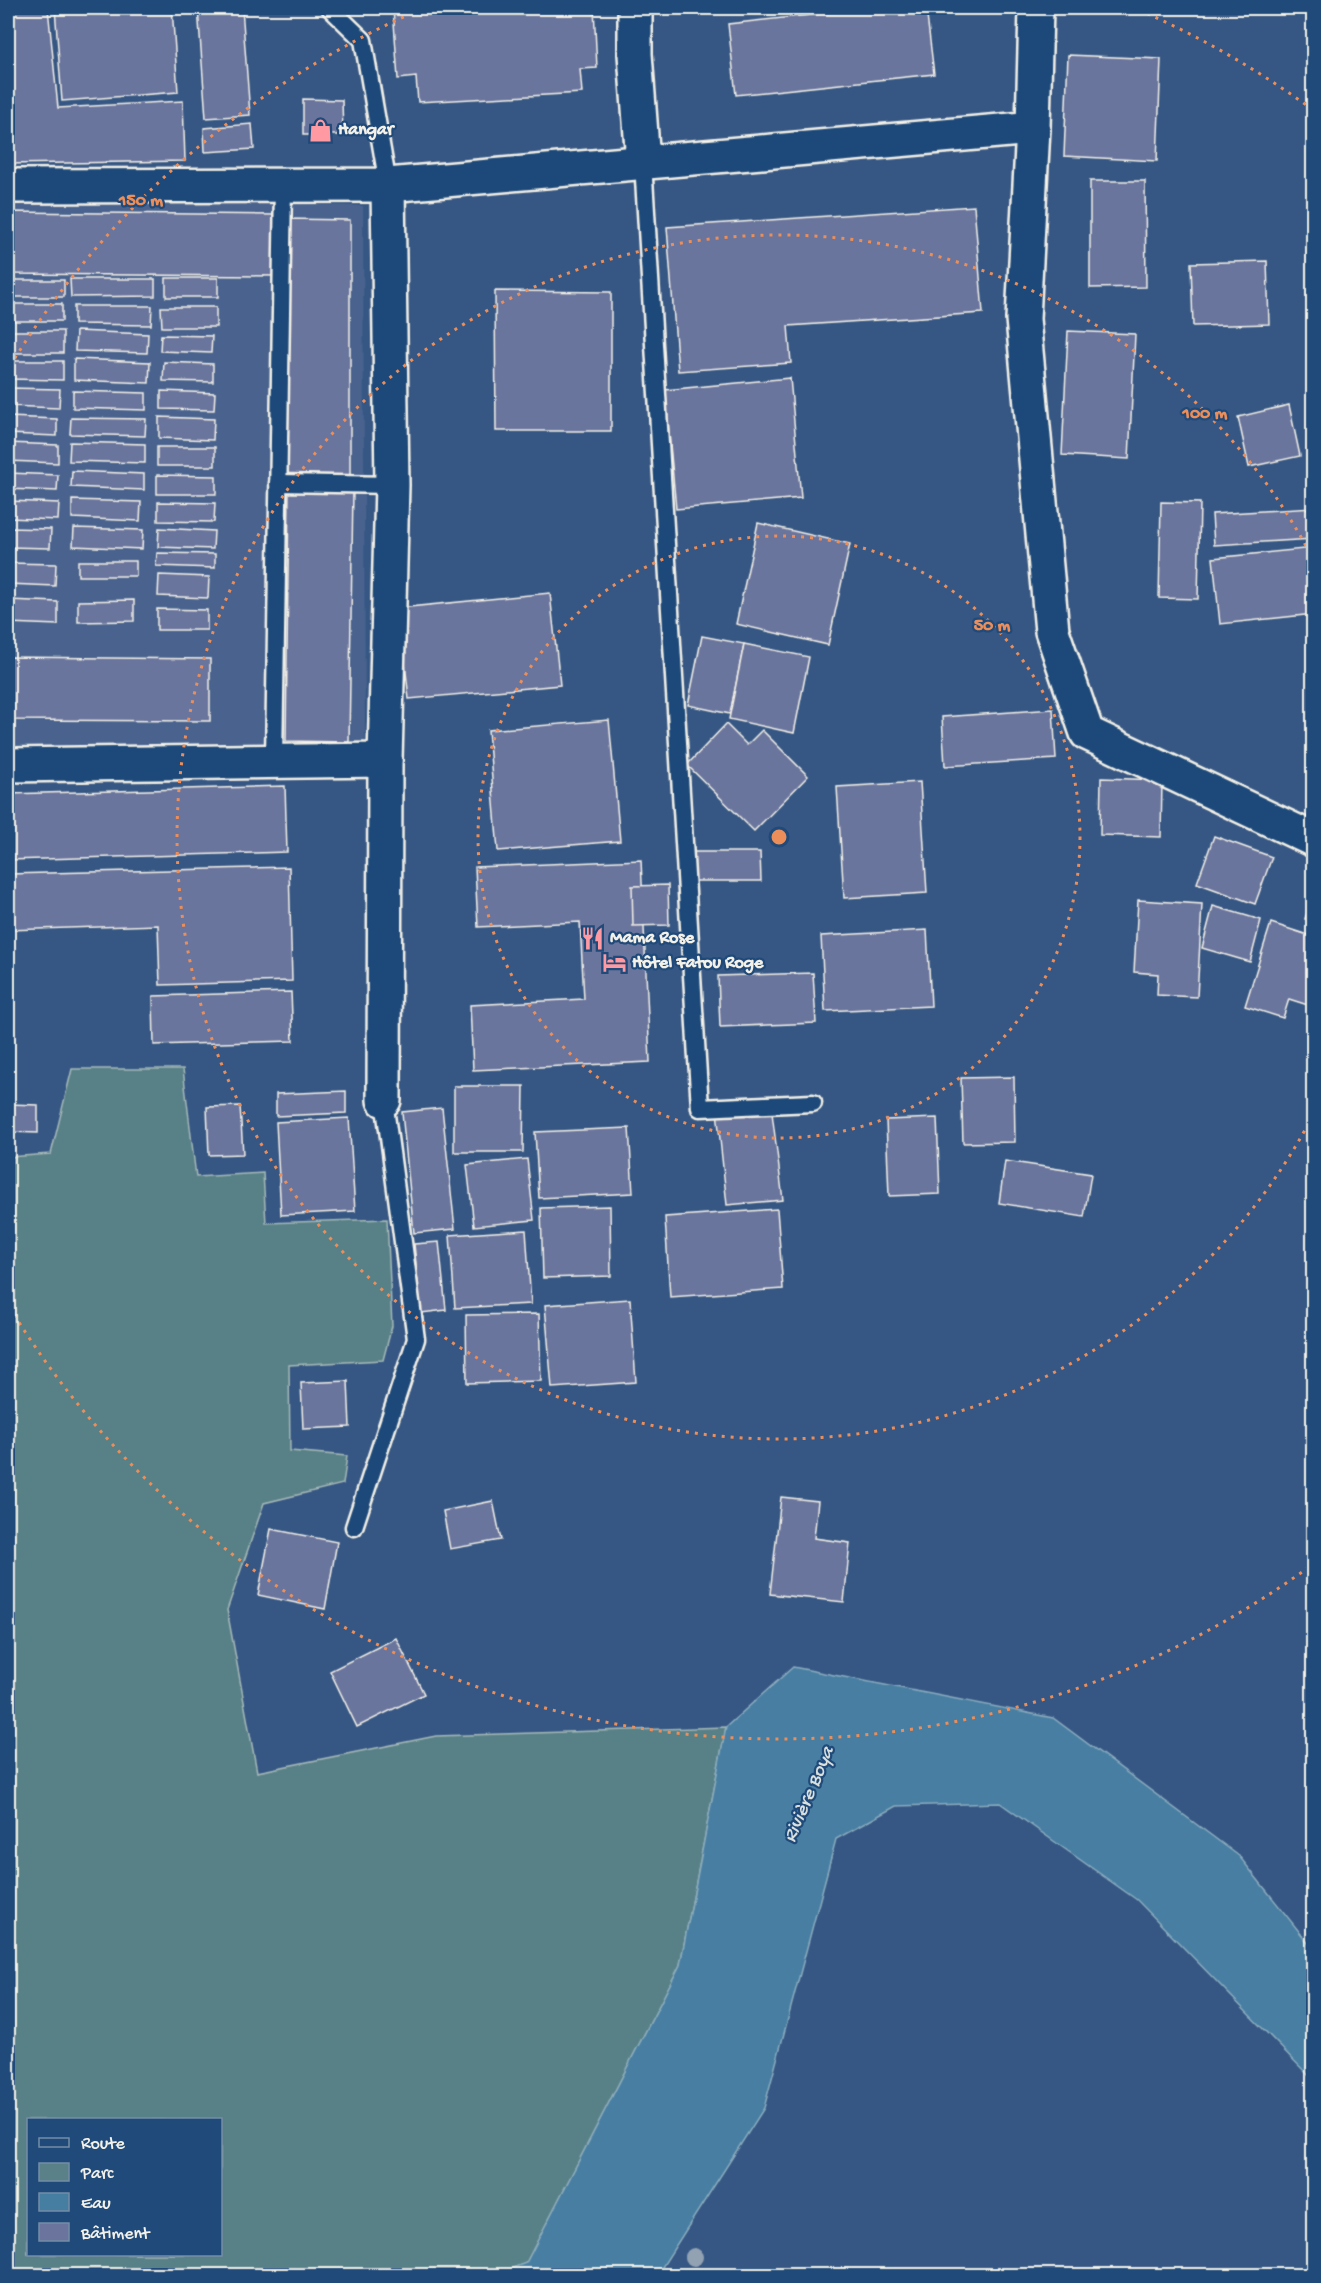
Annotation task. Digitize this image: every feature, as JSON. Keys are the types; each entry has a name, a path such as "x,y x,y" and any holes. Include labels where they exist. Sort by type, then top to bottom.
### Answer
{"street":[{"path":"635,8 635,54 643,162"},
{"path":"1036,8 1033,128 1023,319 1052,631 1087,733 1314,840"},
{"path":"8,186 388,185 1033,128"},
{"path":"384,1100 385,760 392,485 388,185"},
{"path":"8,765 274,759 385,760"}],"lane":[{"path":"330,8 363,40 388,185"},
{"path":"643,162 700,1108 813,1103"},
{"path":"274,759 283,185"},
{"path":"278,483 392,485"},
{"path":"354,1527 416,1339 384,1100"}],"shaded area":[{"path":"8,197 363,206 365,752 8,745"}],"green space":[{"path":"72,1069 183,1069 196,1177 263,1173 266,1223 387,1219 392,1326 383,1360 289,1365 290,1451 347,1456 343,1484 264,1503 227,1610 257,1772 436,1736 726,1727 680,1965 526,2263 494,2276 8,2276 8,1157 51,1154"}],"water":[{"name":"Rivière Boya","path":"793,1667 1053,1718 1239,1856 1313,1949 1313,2080 1137,1900 1000,1803 896,1806 836,1839 764,2108 657,2275 494,2275 526,2263 680,1965 726,1727"}],"building":[{"path":"8,8 48,8 58,108 183,101 185,161 8,164"},
{"path":"55,8 172,8 178,92 62,101"},
{"path":"198,8 242,8 250,115 206,118"},
{"path":"393,8 594,8 597,68 580,69 582,93 418,102 416,77 398,79"},
{"path":"876,8 926,8 934,74 736,95 728,24"},
{"path":"1068,55 1161,59 1157,161 1064,156"},
{"path":"303,99 342,100 343,135 303,135"},
{"path":"252,124 254,149 205,152 204,128"},
{"path":"1090,181 1145,181 1146,287 1090,288"},
{"path":"974,206 983,313 788,326 791,363 678,371 667,227"},
{"path":"8,212 278,215 278,276 8,274"},
{"path":"286,219 350,220 350,478 287,478"},
{"path":"1267,261 1269,324 1193,326 1191,263"},
{"path":"166,278 218,278 218,297 166,297"},
{"path":"70,279 155,279 155,296 71,297"},
{"path":"8,280 64,280 64,297 8,297"},
{"path":"495,291 611,292 611,431 496,431"},
{"path":"8,304 62,304 62,321 8,321"},
{"path":"74,306 152,306 151,325 74,324"},
{"path":"161,307 216,307 216,327 162,327"},
{"path":"8,331 63,331 63,353 8,353"},
{"path":"76,331 148,334 147,353 75,351"},
{"path":"1068,331 1135,334 1129,459 1062,455"},
{"path":"161,335 212,336 211,353 160,351"},
{"path":"74,359 150,362 149,383 74,380"},
{"path":"8,361 63,361 63,380 8,379"},
{"path":"164,362 213,364 213,382 163,381"},
{"path":"790,378 801,498 676,509 665,390"},
{"path":"8,388 60,389 59,408 8,406"},
{"path":"73,391 146,393 146,410 73,408"},
{"path":"161,391 215,393 214,410 161,409"},
{"path":"1289,405 1300,456 1249,467 1238,417"},
{"path":"8,417 57,419 57,436 8,434"},
{"path":"159,417 214,419 213,440 159,438"},
{"path":"71,418 146,419 145,436 70,434"},
{"path":"70,442 145,444 145,463 69,461"},
{"path":"8,443 58,445 58,463 8,461"},
{"path":"157,447 215,447 215,466 157,466"},
{"path":"72,471 144,474 144,490 71,487"},
{"path":"8,473 58,475 57,491 8,489"},
{"path":"157,475 216,476 216,494 157,494"},
{"path":"289,490 353,491 349,742 286,741"},
{"path":"72,500 141,502 140,521 72,518"},
{"path":"8,501 59,503 58,520 8,518"},
{"path":"158,502 215,503 214,522 158,521"},
{"path":"1161,502 1200,503 1198,599 1159,598"},
{"path":"1314,508 1314,539 1214,545 1212,514"},
{"path":"758,523 850,544 828,645 736,624"},
{"path":"8,528 51,529 50,548 8,547"},
{"path":"74,528 143,530 142,549 73,546"},
{"path":"159,528 214,531 213,549 158,547"},
{"path":"1314,548 1314,614 1220,624 1213,558"},
{"path":"157,553 215,554 215,568 156,566"},
{"path":"78,561 136,561 136,576 78,576"},
{"path":"8,563 56,564 55,586 8,584"},
{"path":"159,575 209,577 208,598 158,596"},
{"path":"550,593 560,685 409,699 399,608"},
{"path":"8,600 58,602 58,625 8,623"},
{"path":"134,600 134,621 78,622 78,601"},
{"path":"157,609 207,610 207,630 157,630"},
{"path":"702,636 744,644 730,714 688,705"},
{"path":"744,644 809,657 794,733 729,719"},
{"path":"8,657 210,659 210,721 8,720"},
{"path":"1053,709 1056,759 945,766 942,717"},
{"path":"609,720 620,841 498,851 488,730"},
{"path":"726,724 747,745 762,730 808,776 754,831 687,765"},
{"path":"1101,778 1162,780 1161,837 1100,835"},
{"path":"920,782 927,893 844,898 837,787"},
{"path":"285,786 287,852 8,860 8,794"},
{"path":"1214,836 1272,857 1255,904 1197,883"},
{"path":"691,852 760,852 761,881 691,881"},
{"name":"Hôtel Fatou Roge","path":"641,860 650,1062 473,1070 470,1005 584,999 580,922 478,927 475,867"},
{"path":"289,867 292,981 160,985 158,925 8,930 8,874"},
{"path":"668,885 669,925 633,926 632,886"},
{"path":"1314,891 1314,921 1305,919"},
{"path":"1138,900 1202,904 1197,997 1157,995 1158,974 1134,972"},
{"path":"1213,906 1261,920 1250,962 1202,948"},
{"path":"1271,923 1314,937 1314,1007 1289,999 1283,1018 1245,1006"},
{"path":"927,930 931,1006 825,1011 821,936"},
{"path":"813,973 816,1023 720,1027 718,976"},
{"path":"291,992 293,1041 154,1045 153,996"},
{"path":"1014,1077 1015,1142 963,1143 961,1078"},
{"path":"454,1086 524,1086 523,1152 454,1152"},
{"path":"346,1091 346,1113 276,1116 276,1094"},
{"path":"8,1104 38,1105 38,1133 8,1132"},
{"path":"771,1105 783,1200 727,1205 717,1111"},
{"path":"240,1106 243,1154 209,1155 207,1107"},
{"path":"442,1108 455,1229 414,1233 402,1112"},
{"path":"349,1118 355,1211 281,1215 276,1122"},
{"path":"937,1118 940,1194 889,1196 886,1120"},
{"path":"629,1128 633,1193 539,1198 535,1132"},
{"path":"527,1159 534,1220 474,1226 467,1165"},
{"path":"1005,1161 1091,1174 1084,1217 999,1203"},
{"path":"610,1206 611,1276 543,1278 541,1208"},
{"path":"777,1209 783,1289 670,1297 665,1217"},
{"path":"526,1230 531,1304 455,1308 450,1235"},
{"path":"439,1242 446,1310 421,1313 414,1244"},
{"path":"630,1299 636,1382 552,1388 545,1305"},
{"path":"539,1314 541,1381 467,1383 466,1315"},
{"path":"348,1381 350,1427 303,1429 301,1383"},
{"path":"781,1497 818,1501 814,1538 850,1543 844,1602 770,1594"},
{"path":"493,1501 501,1540 450,1549 443,1511"},
{"path":"271,1529 337,1542 325,1609 258,1595"},
{"path":"396,1638 424,1694 357,1727 330,1671"}],"place":[{"name":"Hangar","path":"320,130"},
{"name":"Mama Rose","path":"592,938"},
{"name":"Hôtel Fatou Roge","path":"614,963"}]}
